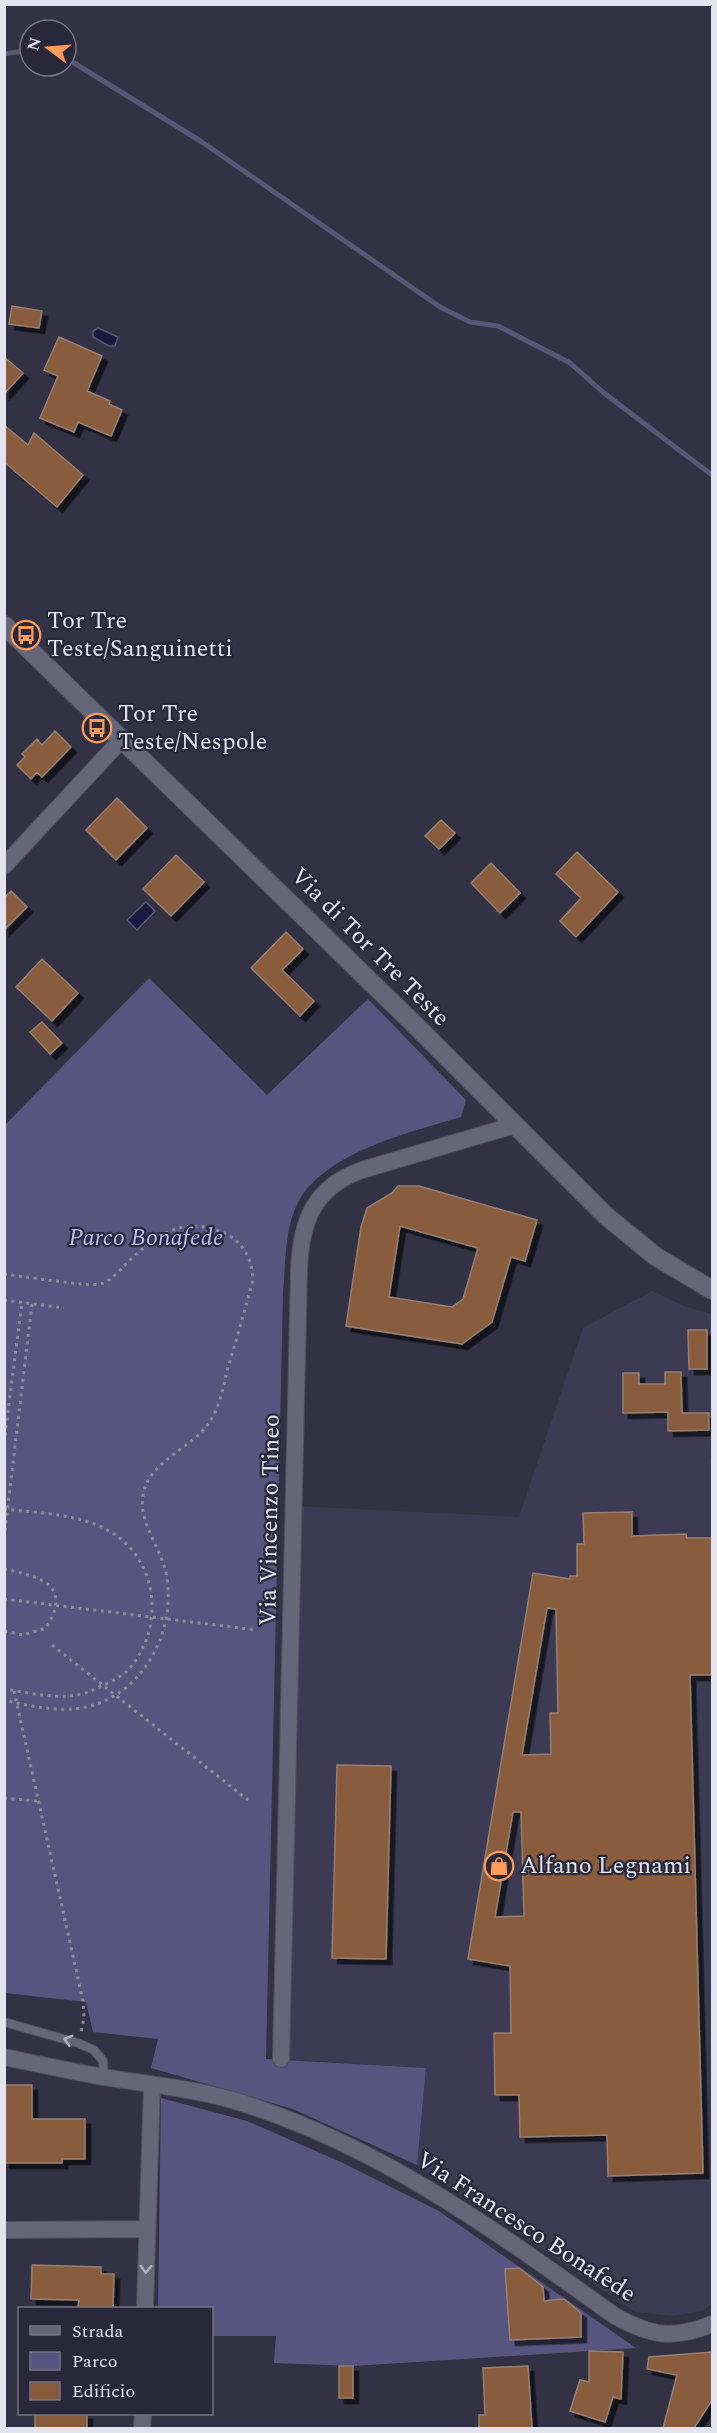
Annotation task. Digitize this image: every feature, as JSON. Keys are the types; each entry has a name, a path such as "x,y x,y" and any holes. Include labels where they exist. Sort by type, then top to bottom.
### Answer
{"street":[{"name":"Via di Tor Tre Teste","path":"4,624 123,738 628,1236 665,1264 712,1290"},
{"path":"4,866 123,738"},
{"name":"Via Vincenzo Tineo","path":"282,2059 299,1269 303,1229 323,1195 351,1174 515,1125"},
{"name":"Via Francesco Bonafede","path":"4,2057 241,2103 286,2119 369,2157 427,2187 481,2220 615,2316 638,2329 661,2334 689,2333 712,2324"},
{"path":"145,2307 152,2084"},
{"path":"4,2230 147,2229"}],"lane":[{"path":"4,2022 78,2043 99,2055 103,2061 104,2077"}],"path":[{"path":"4,1274 100,1285 114,1276 148,1244 165,1232 187,1225 217,1230 233,1238 252,1265 253,1279 216,1410 209,1423 154,1473 144,1489 142,1502 144,1520 156,1543 166,1572 168,1595 161,1641 148,1664 136,1680 116,1696 82,1708 59,1710 4,1700"},
{"path":"4,1300 64,1308"},
{"path":"4,1443 22,1302"},
{"path":"4,1538 32,1304"},
{"path":"4,1689 59,1696 89,1692 126,1672 147,1638 153,1617 149,1577 131,1549 112,1533 92,1523 6,1509"},
{"path":"4,1569 42,1578 55,1596 55,1606 46,1629 23,1635 4,1631"},
{"path":"4,1599 257,1630"},
{"path":"52,1645 248,1800"},
{"path":"14,1691 83,2001 84,2018 78,2043"},
{"path":"4,1798 38,1801"}],"shaded area":[{"path":"98,328 118,337 115,346 109,346 93,337 93,331"},
{"path":"146,902 155,911 137,930 127,920"},
{"name":"Alfano Legnami","path":"652,1291 684,1306 712,1314 710,1457 712,1459 712,2304 704,2310 673,2316 635,2312 417,2165 426,2068 282,2059 294,1506 519,1517 583,1328"}],"green space":[{"name":"Parco Bonafede","path":"149,978 267,1095 368,999 466,1100 461,1117 373,1146 330,1168 313,1182 300,1199 291,1221 283,1293 266,2059 426,2068 417,2165 293,2109 151,2068 158,2039 93,2032 86,2002 5,1993 4,1126"},
{"path":"161,2098 247,2121 343,2163 439,2211 636,2348 353,2366 274,2363 276,2336 213,2336 213,2307 158,2307"}],"building":[{"path":"12,306 42,311 39,328 9,324"},
{"path":"59,337 102,356 87,391 110,401 109,404 122,410 111,436 78,422 74,432 40,418 58,376 44,370"},
{"path":"4,357 23,373 4,394"},
{"path":"4,425 28,445 34,433 83,475 57,507 4,462"},
{"path":"55,731 71,747 42,777 37,772 31,779 17,765 25,757 22,754 37,739 42,745"},
{"path":"117,798 147,828 116,860 86,830"},
{"path":"441,820 455,833 439,849 425,836"},
{"path":"577,852 618,892 576,937 560,921 581,898 556,874"},
{"path":"176,855 204,882 171,916 143,889"},
{"path":"491,863 520,893 500,913 471,883"},
{"path":"11,891 27,907 4,930 4,898"},
{"path":"286,932 303,949 282,970 314,1001 300,1016 251,968"},
{"path":"42,959 78,993 52,1021 16,987"},
{"path":"42,1022 62,1043 50,1054 30,1032"},
{"path":"398,1186 419,1186 537,1220 525,1261 511,1257 492,1322 462,1344 346,1326 361,1227 367,1208 392,1193","holes":["400,1226 478,1248 463,1299 452,1307 389,1297"]},
{"path":"688,1330 707,1330 707,1369 689,1369"},
{"path":"665,1372 681,1372 682,1413 709,1413 709,1430 668,1431 668,1412 623,1413 623,1373 639,1373 639,1384 665,1384"},
{"path":"632,1512 632,1536 686,1534 687,1538 712,1538 712,1675 690,1675 703,2173 608,2176 607,2135 520,2137 519,2095 495,2095 494,2033 511,2033 510,1966 468,1959 533,1573 570,1579 570,1576 577,1576 577,1544 584,1544 583,1513","holes":["547,1608 556,1609 558,1713 550,1713 551,1754 522,1755","513,1812 521,1812 524,1916 495,1917"]},
{"path":"337,1765 391,1766 386,1959 332,1958"},
{"path":"4,2085 32,2085 32,2119 85,2119 85,2159 62,2159 62,2163 4,2163"},
{"path":"32,2265 101,2267 101,2274 114,2274 113,2307 78,2307 79,2300 31,2299"},
{"path":"519,2268 543,2287 544,2301 564,2299 581,2313 581,2337 510,2340 505,2269"},
{"path":"589,2351 623,2352 621,2399 613,2397 605,2422 570,2411 580,2380 589,2382"},
{"path":"712,2352 712,2400 694,2428 663,2428 677,2375 647,2369 649,2357"},
{"path":"339,2366 353,2366 353,2398 339,2398"},
{"path":"528,2366 532,2428 479,2428 479,2415 485,2415 483,2368"},
{"path":"35,2415 87,2415 87,2428 35,2428"}],"waterway":[{"path":"4,54 18,52"},
{"path":"78,65 202,142 440,307 470,322 498,326 570,363 604,393 712,475"}],"place":[{"name":"Tor Tre Teste/Sanguinetti","path":"26,635"},
{"name":"Tor Tre Teste/Nespole","path":"97,728"},
{"name":"Alfano Legnami","path":"499,1866"}]}
